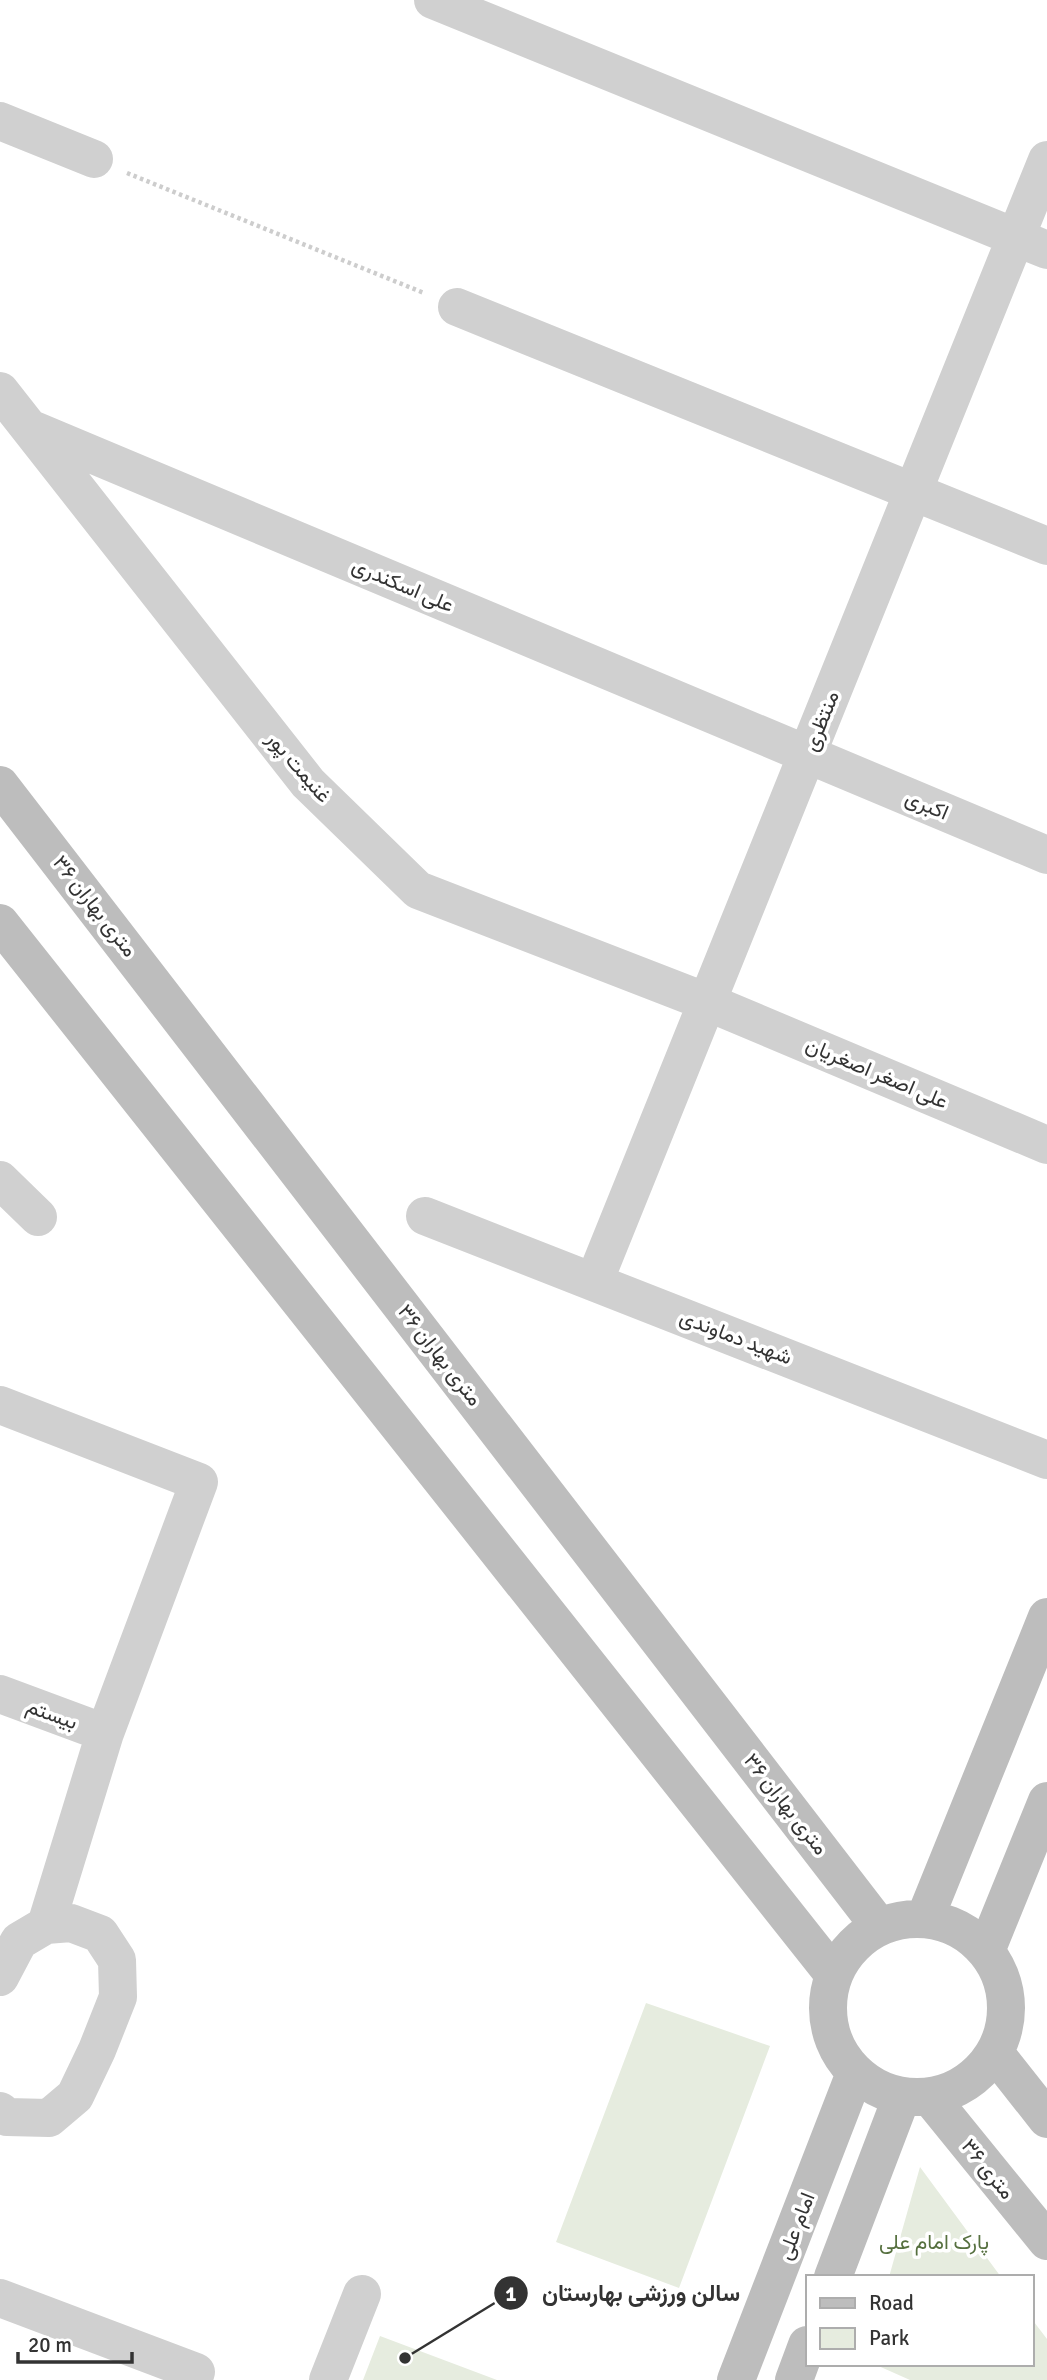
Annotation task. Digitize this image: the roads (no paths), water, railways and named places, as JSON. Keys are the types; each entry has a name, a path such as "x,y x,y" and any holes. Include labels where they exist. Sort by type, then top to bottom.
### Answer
{"street":[{"path":"433,0 1031,243"},
{"path":"0,121 94,159"},
{"name":"منتظری","path":"594,1282 913,492 1031,243 1047,160"},
{"path":"457,307 1047,546"},
{"name":"غنیمت پور","path":"0,391 16,423 308,783 418,890 707,1002"},
{"name":"علی اسکندری","path":"16,423 807,755"},
{"name":"اکبری","path":"807,755 1047,855"},
{"name":"۳۶ متری بهاران","path":"0,785 879,1926"},
{"path":"0,923 834,1975"},
{"name":"علی اصغر اصغریان","path":"707,1002 1047,1145"},
{"path":"0,1180 37,1217"},
{"name":"شهید دماوندی","path":"425,1216 1047,1460"},
{"path":"0,1405 199,1482 105,1733 46,1925"},
{"path":"925,1918 1047,1617"},
{"name":"بیستم","path":"0,1694 105,1733"},
{"path":"986,1951 1047,1801"},
{"path":"925,1918 948,1924 969,1935 986,1951 1000,1974 1007,2001 1005,2028 995,2053 978,2074 956,2090 916,2097 876,2088 855,2073 839,2052 830,2027 828,2001 834,1975 845,1955 860,1938 879,1926 901,1919 925,1918"},
{"path":"0,1977 19,1941 46,1925 71,1923 100,1934 117,1960 118,1997 75,2096 49,2118 2,2123"},
{"path":"995,2053 1047,2119"},
{"name":"امام علی","path":"736,2380 855,2073"},
{"path":"834,2275 916,2097"},
{"name":"۳۶ متری","path":"916,2097 1047,2241"},
{"path":"328,2380 362,2294"},
{"path":"0,2298 196,2372"},
{"path":"794,2380 806,2348"}],"place":[{"name":"سالن ورزشی بهارستان","path":"405,2358"}],"park label":[{"name":"پارک امام علی","path":"934,2242"}]}
